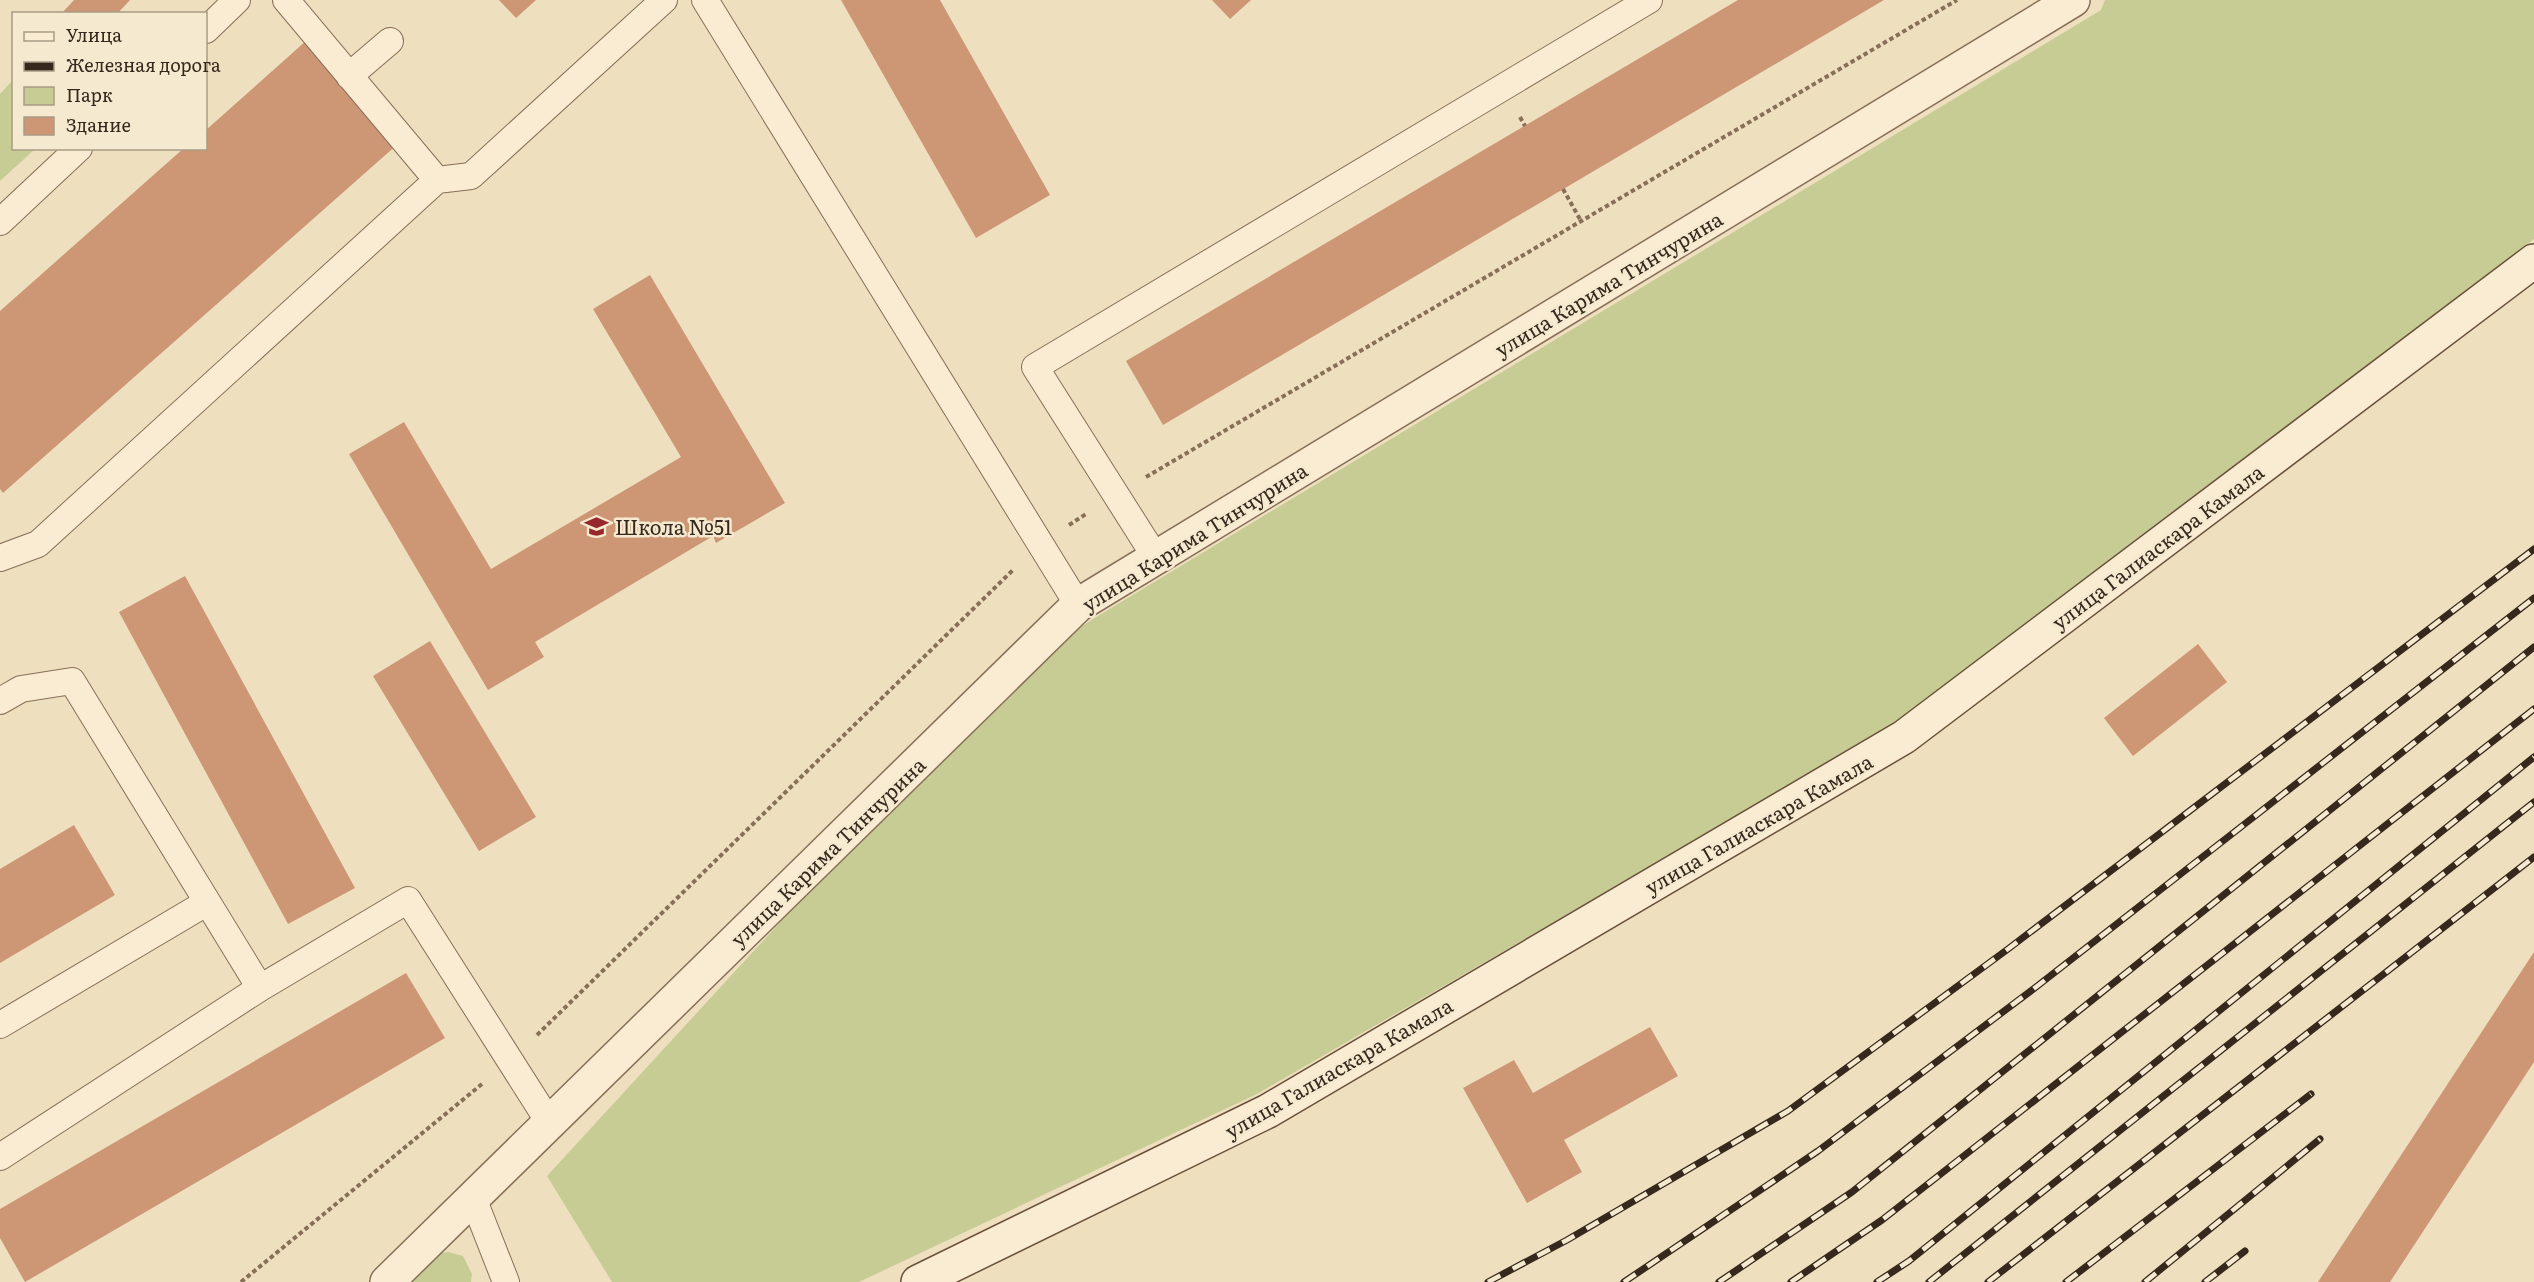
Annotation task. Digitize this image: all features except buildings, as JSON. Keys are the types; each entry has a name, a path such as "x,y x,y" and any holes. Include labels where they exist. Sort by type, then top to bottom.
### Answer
{"street":[{"name":"улица Карима Тинчурина","path":"387,1282 1078,605 2073,0"},
{"name":"улица Галиаскара Камала","path":"918,1282 1268,1111 1904,737 2534,261"}],"lane":[{"path":"207,29 237,0"},
{"path":"286,0 437,180"},
{"path":"0,558 38,544 437,180 471,176 663,0"},
{"path":"705,0 1078,605"},
{"path":"1156,558 1035,367 1649,0"},
{"path":"349,76 390,41"},
{"path":"0,222 77,150"},
{"path":"0,701 21,689 72,681 260,988"},
{"path":"0,1157 260,988 408,900 549,1122"},
{"path":"0,1025 206,903"},
{"path":"473,1198 506,1282"}],"path":[{"path":"1563,189 1581,221"}],"green space":[{"path":"2105,0 2534,0 2534,239 1896,724 1257,1094 859,1282 612,1282 547,1176 1008,674 1093,619 2101,10"},
{"path":"12,81 12,150 34,150 0,181 0,94"},
{"path":"448,1252 463,1256 472,1274 471,1282 404,1282 438,1254"}],"railway":[{"path":"1488,1282 1567,1240 1788,1111 2008,949 2534,549"},
{"path":"1624,1282 1818,1151 2036,987 2534,598"},
{"path":"1719,1282 1852,1192 2534,647"},
{"path":"1791,1282 1882,1220 2534,709"},
{"path":"1877,1282 1909,1261 2534,757"},
{"path":"1929,1282 2534,802"},
{"path":"1988,1282 2534,857"},
{"path":"2066,1282 2311,1094"},
{"path":"2145,1282 2320,1139"},
{"path":"2205,1282 2245,1251"}],"place":[{"name":"Школа №51","path":"597,526"}]}
